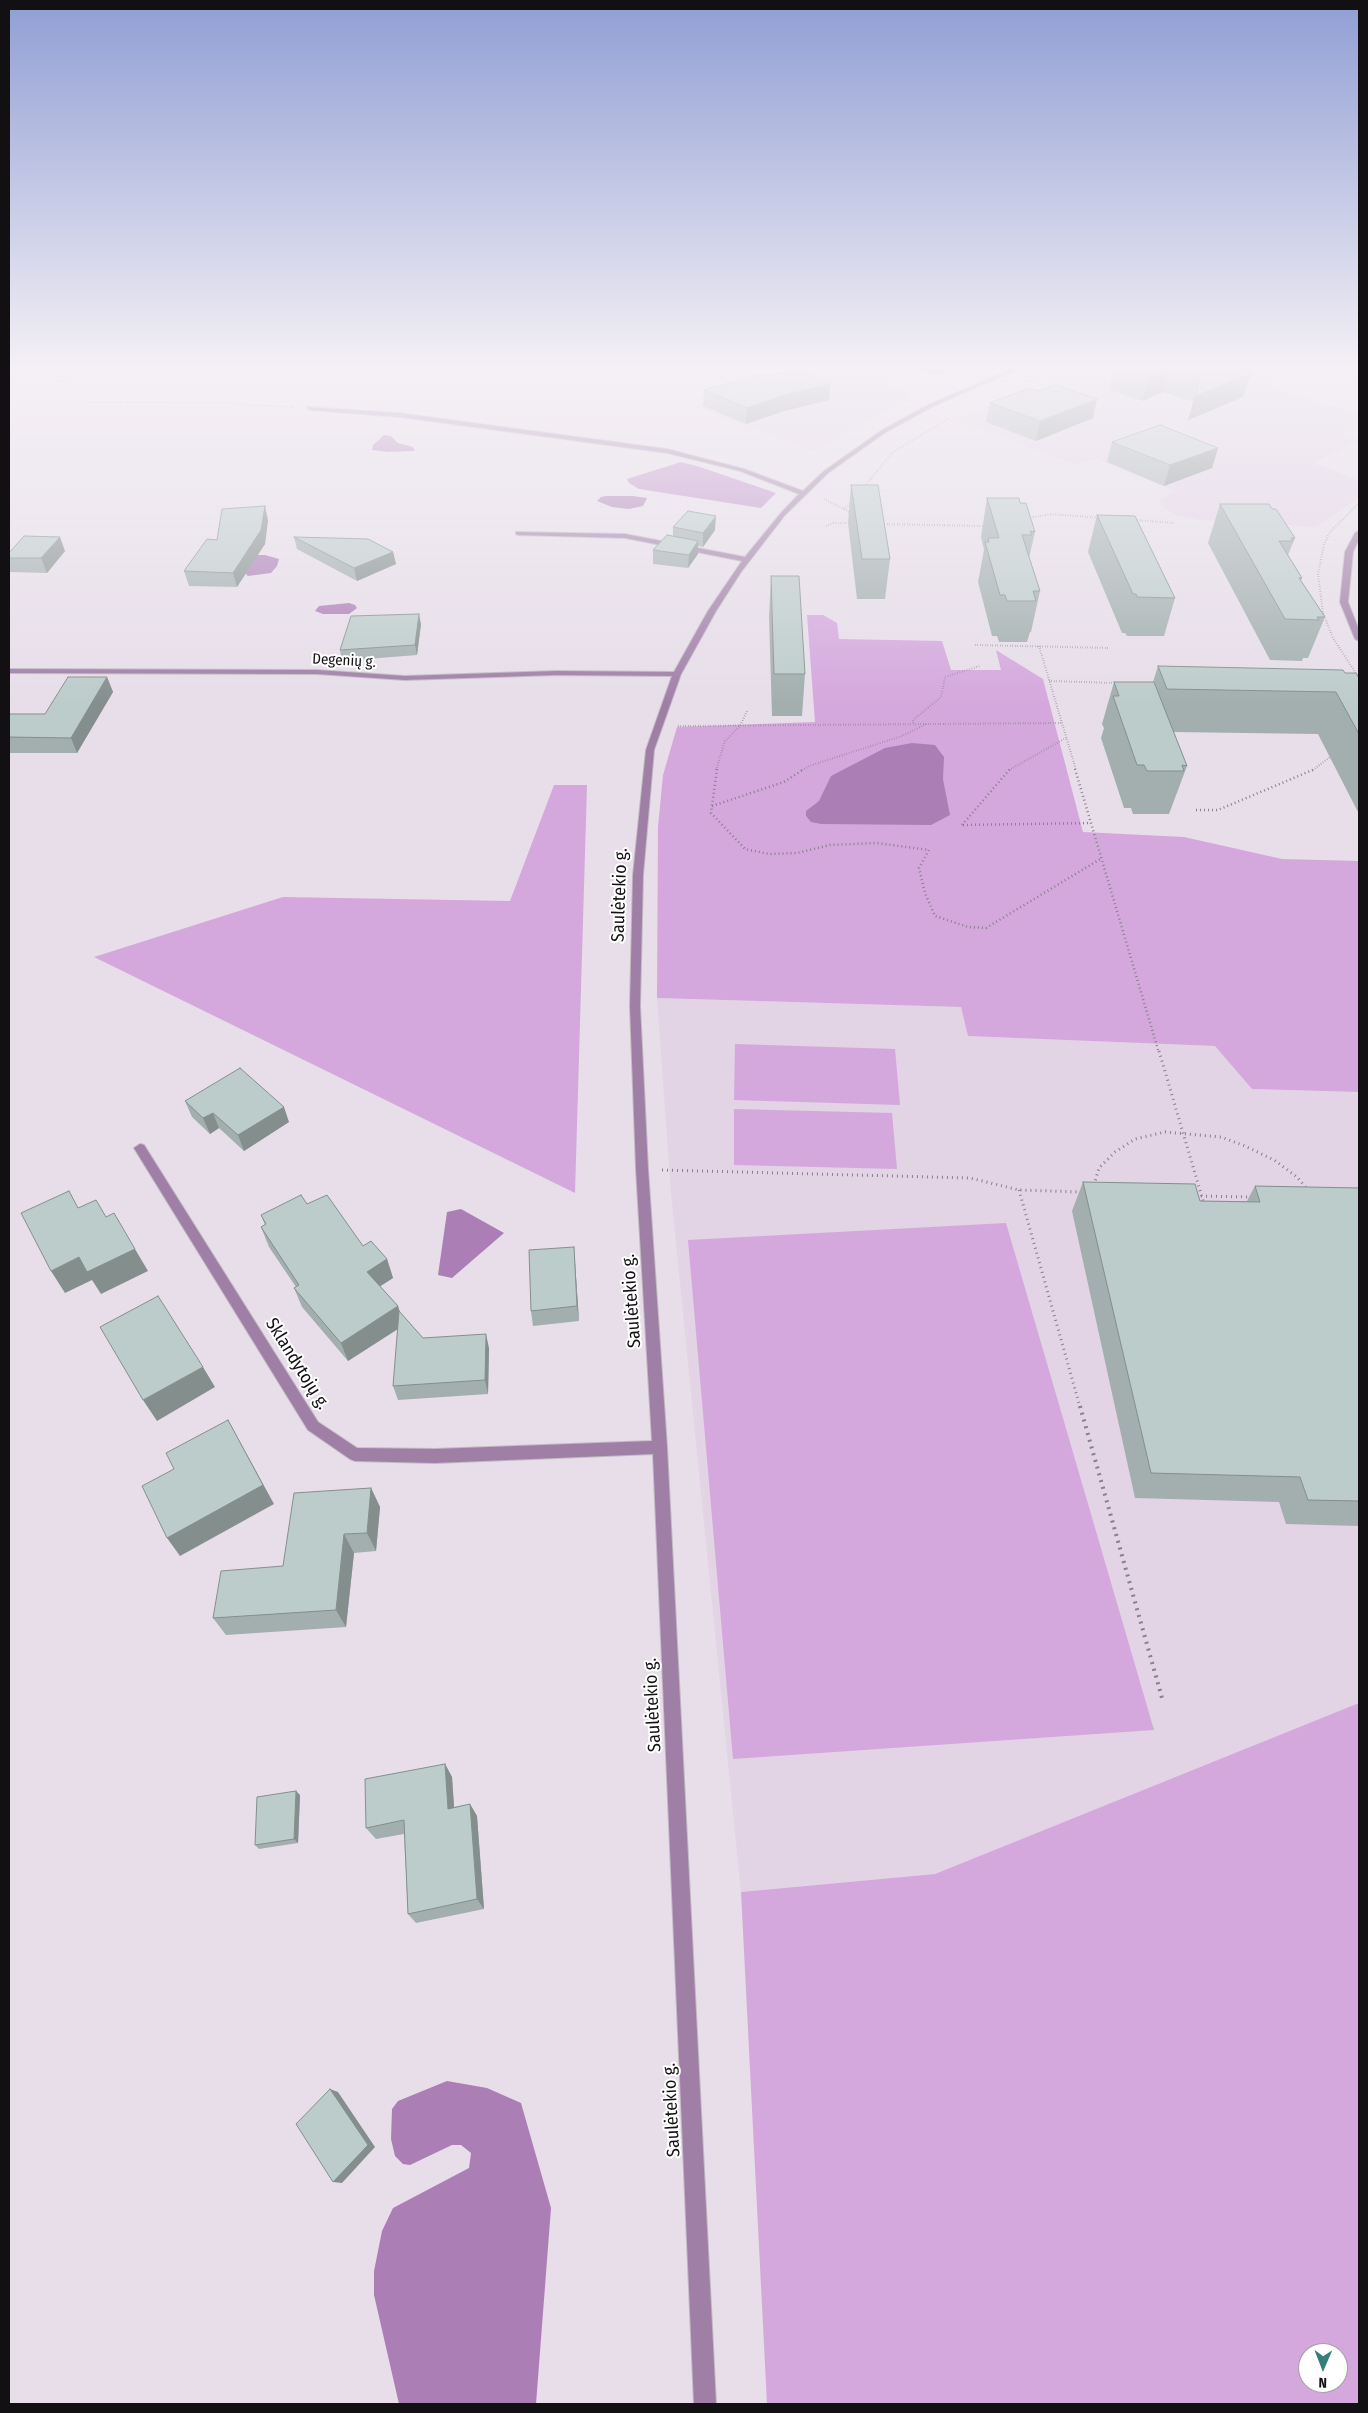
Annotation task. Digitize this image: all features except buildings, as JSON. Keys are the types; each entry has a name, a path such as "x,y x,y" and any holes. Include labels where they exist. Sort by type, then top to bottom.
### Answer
{"street":[{"path":"767,480 804,494"},
{"name":"Saulėtekio g.","path":"705,2404 660,1447 642,1169 636,1006 638,875 650,750 677,674 712,611 747,560 783,514 819,480"},
{"path":"518,533 625,536 747,560"},
{"path":"1359,533 1350,552 1344,602 1359,639"},
{"name":"Degenių g.","path":"9,671 317,672 405,678 556,673 677,674"},
{"name":"Sklandytojų g.","path":"140,1148 313,1426 355,1454 435,1456 660,1447"}],"path":[{"path":"859,493 870,480"},
{"path":"814,484 822,497 859,515"},
{"path":"844,509 854,500"},
{"path":"1025,519 1052,514 1108,518"},
{"path":"875,520 891,524"},
{"path":"1127,520 1174,523"},
{"path":"826,526 833,523 852,523"},
{"path":"882,524 991,526"},
{"path":"974,645 1109,648"},
{"path":"1039,646 1205,1205"},
{"path":"913,723 913,720 941,697 945,677 980,666"},
{"path":"1050,682 1117,682"},
{"path":"747,711 740,726 725,741 714,778 711,813 746,849 769,854 797,854 830,845 877,843 929,850 919,868 925,893 935,916 968,927 986,928 1102,858"},
{"path":"712,806 784,782 809,766 902,736 929,723"},
{"path":"659,726 1062,723"},
{"path":"1066,738 1010,769 962,825 1091,823"},
{"path":"1196,810 1218,810 1314,770 1330,758 1340,758"},
{"path":"642,1169 970,1178 1019,1190 1092,1192 1099,1168 1115,1152 1135,1139 1164,1132 1221,1137 1246,1146 1274,1160 1297,1177 1308,1191"},
{"path":"1019,1190 1162,1698"},
{"path":"1193,1196 1258,1197"}],"shaded area":[{"path":"627,480 737,480 776,493 761,508 639,489 629,483"},
{"path":"1147,480 1359,480 1359,498 1316,527 1201,520 1174,514 1164,508 1159,500 1175,491"},
{"path":"601,497 647,498 643,506 629,509 612,507 597,501"},
{"path":"226,555 265,555 279,559 277,566 271,573 248,576"},
{"path":"349,603 357,608 349,614 323,614 315,611 319,606"},
{"path":"807,615 823,615 837,623 839,639 942,641 951,670 1001,670 996,650 1043,679 1083,832 1184,837 1282,859 1359,861 1359,1092 1252,1089 1215,1046 968,1036 961,1007 657,998 658,827 663,775 677,727 815,722"},
{"path":"912,743 935,745 944,757 943,779 950,815 931,825 821,824 811,822 806,816 806,811 819,801 831,776 885,748"},
{"path":"554,785 587,785 575,1193 94,957 283,897 510,901"},
{"path":"657,998 961,1007 968,1036 1215,1046 1252,1089 1359,1092 1359,1703 935,1874 741,1892 671,1192"},
{"path":"735,1044 895,1049 900,1105 734,1100"},
{"path":"734,1109 892,1113 897,1169 734,1165"},
{"path":"461,1209 504,1233 452,1278 438,1275 447,1212"},
{"path":"1006,1223 1154,1730 733,1759 688,1240"},
{"path":"1359,1703 1359,2404 767,2404 741,1892 935,1874"},
{"path":"447,2081 487,2088 521,2103 551,2208 536,2404 399,2404 374,2295 374,2271 382,2231 393,2208 469,2168 471,2153 461,2145 452,2145 410,2165 403,2164 395,2156 391,2139 392,2109 398,2101"}]}
